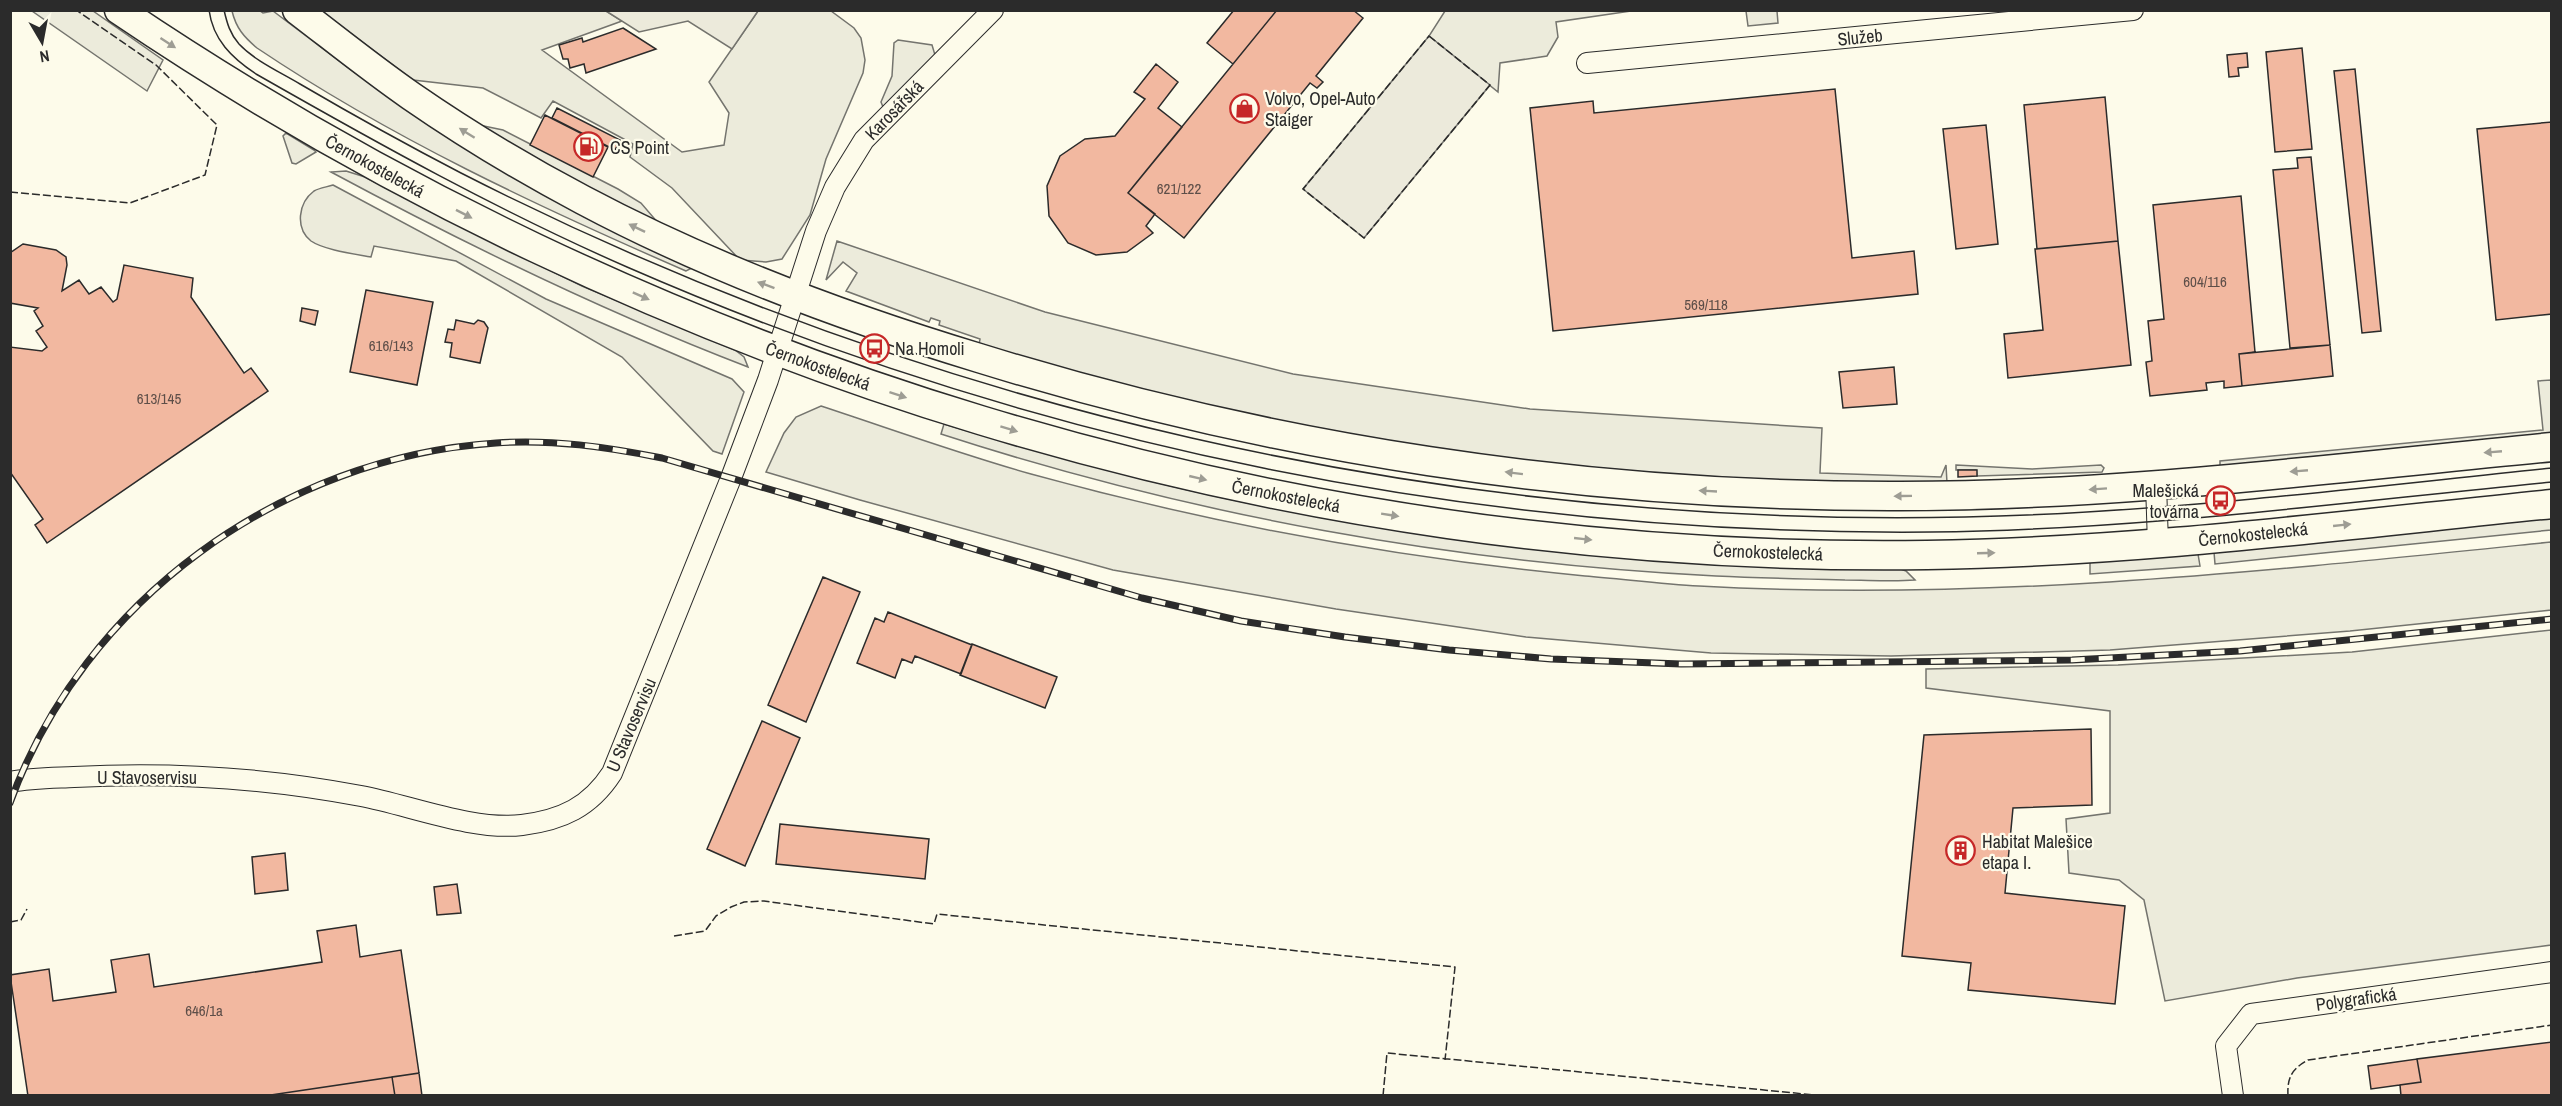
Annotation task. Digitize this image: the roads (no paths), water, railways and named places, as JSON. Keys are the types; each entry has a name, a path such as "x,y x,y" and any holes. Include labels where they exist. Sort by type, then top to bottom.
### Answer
{"main road":[{"name":"Černokostelecká","path":"119,10 193,59 312,131 459,212 622,288 823,369 1025,434 1135,463 1270,494 1449,524 1602,541 1776,553 1927,555 2158,544 2552,504"},
{"path":"297,10 404,92 542,178 672,245 840,313 955,351 1110,396 1307,441 1467,467 1644,486 1815,495 2004,495 2156,484 2552,447"}],"street":[{"name":"Karosářská","path":"795,295 816,231 835,187 864,140 993,10"},
{"name":"Služeb","path":"1587,63 2133,10"},
{"name":"U Stavoservisu","path":"10,782 107,775 193,776 271,783 360,796 500,826 546,821 568,814 600,791 612,773 731,478 777,352 795,295"},
{"path":"2156,484 2158,544"},
{"name":"Polygrafická","path":"2233,1095 2226,1046 2250,1014 2552,972"}],"tram line":[{"path":"209,10 219,39 232,55 256,74 485,200 627,267 783,330 942,385 1103,431 1266,468 1430,497 1596,518 1763,529 1931,532 2164,521 2552,482"},
{"path":"224,10 229,28 236,40 252,56 268,66 461,173 637,256 818,328 1003,389 1192,438 1383,475 1575,501 1770,515 1965,517 2038,515 2259,499 2552,468"}],"railway":[{"path":"10,803 43,730 87,663 139,604 200,552 267,510 340,477 417,454 496,443 538,442 579,445 662,458 1142,598 1241,621 1449,650 1551,659 1681,664 2072,660 2240,651 2552,619"}],"place":[{"name":"Volvo, Opel-Auto Staiger","path":"1244,108"},
{"name":"CS Point","path":"589,147"},
{"name":"Na Homoli","path":"874,348"},
{"name":"Malešická továrna","path":"2220,500"},
{"name":"Habitat Malešice etapa I.","path":"1961,851"}]}
